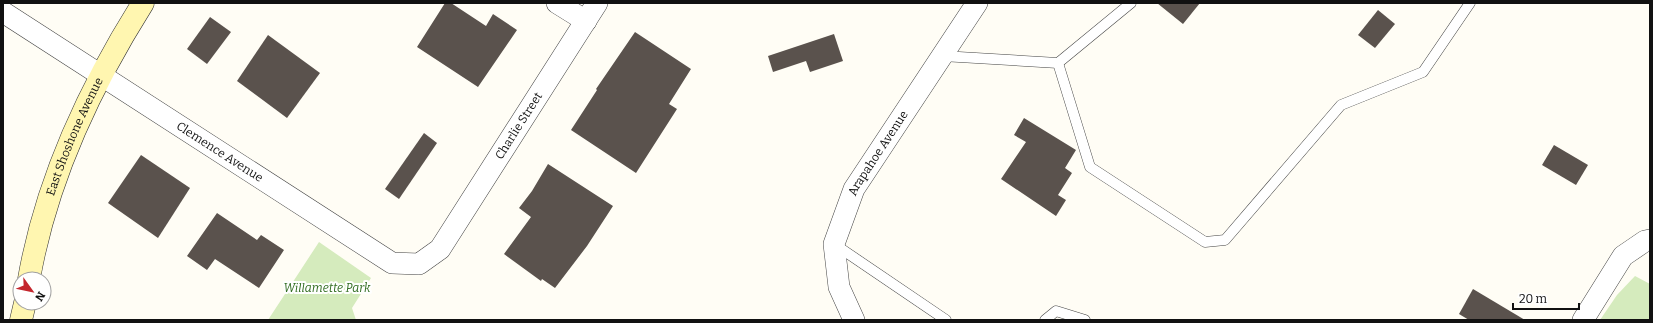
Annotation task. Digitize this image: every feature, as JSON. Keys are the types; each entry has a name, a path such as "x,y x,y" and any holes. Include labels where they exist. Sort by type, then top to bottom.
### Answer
{"street":[{"name":"East Shoshone Avenue","path":"31,271 46,209 71,139 101,74 143,3"},
{"path":"557,3 586,21"},
{"name":"Charlie Street","path":"440,249 597,3"},
{"name":"Arapahoe Avenue","path":"854,320 839,287 834,244 854,189 977,3"},
{"name":"Clemence Avenue","path":"3,12 392,263 419,264 440,249"},
{"path":"1583,320 1624,256 1645,241 1650,240"}],"lane":[{"path":"942,56 1058,63 1131,3"},
{"path":"1058,63 1090,167 1205,242 1225,240 1341,105 1423,72 1470,3"},
{"path":"834,244 946,320"},
{"path":"1045,320 1056,311 1085,320"}],"green space":[{"name":"Willamette Park","path":"319,242 371,278 352,308 356,320 268,320"},
{"path":"1635,276 1650,284 1650,320 1600,320 1617,295"}],"building":[{"path":"445,3 451,3 486,26 493,14 517,30 478,87 417,47"},
{"path":"1157,3 1200,3 1183,24"},
{"path":"1378,10 1395,24 1375,48 1358,35"},
{"path":"210,17 231,32 207,64 187,49"},
{"path":"635,32 691,69 669,104 677,109 636,173 571,130 597,90 596,89"},
{"path":"834,34 843,61 810,72 806,61 773,72 768,56"},
{"path":"268,35 320,73 287,118 237,81"},
{"path":"1024,118 1076,150 1065,168 1072,173 1058,195 1066,200 1056,216 1001,179 1026,142 1014,135"},
{"path":"424,133 437,143 399,199 385,189"},
{"path":"1554,145 1588,165 1576,185 1542,165"},
{"path":"141,155 190,188 158,238 108,203"},
{"path":"548,164 613,206 587,246 555,288 542,279 541,281 504,254 531,217 519,208 532,191"},
{"path":"217,213 257,240 261,235 284,250 259,288 215,259 207,270 187,256"},
{"path":"1473,289 1525,320 1469,320 1459,314"}]}
